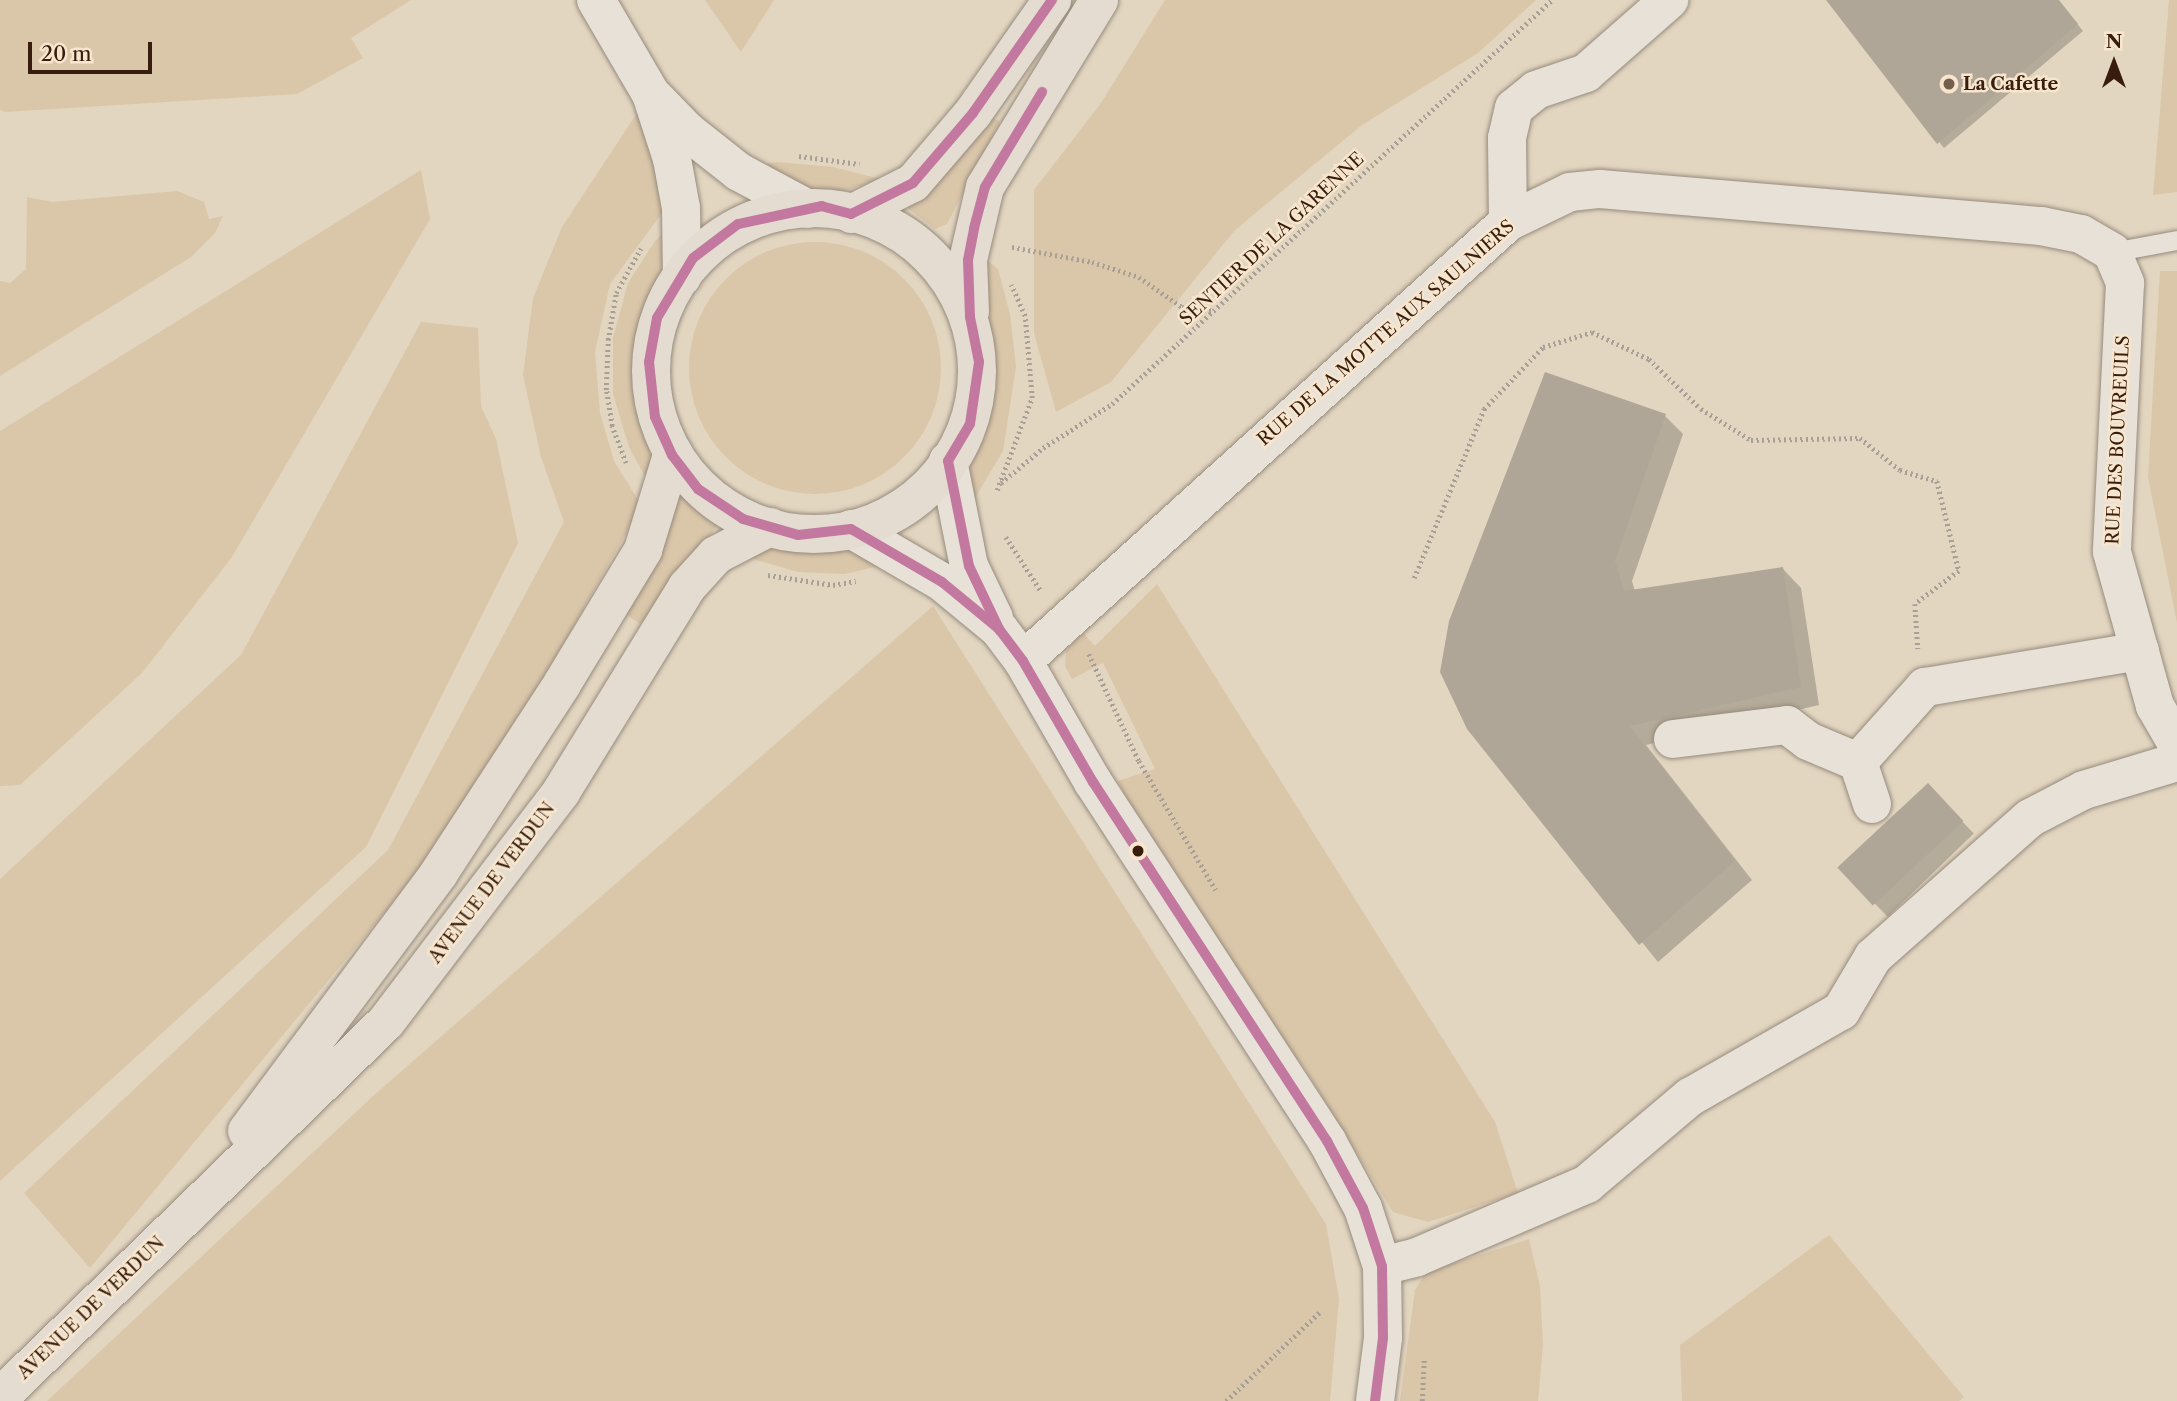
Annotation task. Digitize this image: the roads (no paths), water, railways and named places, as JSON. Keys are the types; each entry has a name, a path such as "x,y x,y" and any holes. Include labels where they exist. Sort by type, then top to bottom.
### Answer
{"main road":[{"path":"851,214 913,183 974,113 1052,0"},
{"path":"970,317 945,270 892,226 822,206 738,224 693,258 657,318 649,362 655,417 672,455 698,489 743,519 798,535 851,529 880,522 933,485 970,424 979,362 970,317 968,260 985,187 1099,0"},
{"name":"AVENUE DE VERDUN","path":"181,1219 439,873 562,684 643,550 672,455"},
{"name":"AVENUE DE VERDUN","path":"0,1397 386,1022 561,792 687,587 716,555 770,527"}],"street":[{"path":"596,0 651,94 687,131 739,172 807,209"},
{"path":"1508,222 1507,138 1514,108 1536,90 1586,73 1669,0"},
{"path":"651,94 681,208 682,276"},
{"name":"RUE DE LA MOTTE AUX SAULNIERS","path":"1023,661 1508,222 1570,192 1600,189 2041,226 2081,234 2112,253"},
{"name":"RUE DES BOUVREUILS","path":"2112,253 2125,284 2112,552 2155,706 2177,744"},
{"path":"948,461 969,566 999,629 1023,661 1093,782 1327,1141 1363,1208 1382,1266 1382,1338 1375,1401"},
{"path":"851,529 943,582 999,629"},
{"path":"1858,762 1925,687 2140,651"},
{"path":"1673,739 1787,725 1808,741 1858,762 1872,804"},
{"path":"1382,1266 1417,1256 1587,1184 1690,1097 1841,1011 1873,957 2030,818 2084,790 2177,762"}],"lane":[{"path":"2112,253 2177,240"}],"place":[{"name":"La Cafette","path":"1949,84"}]}
